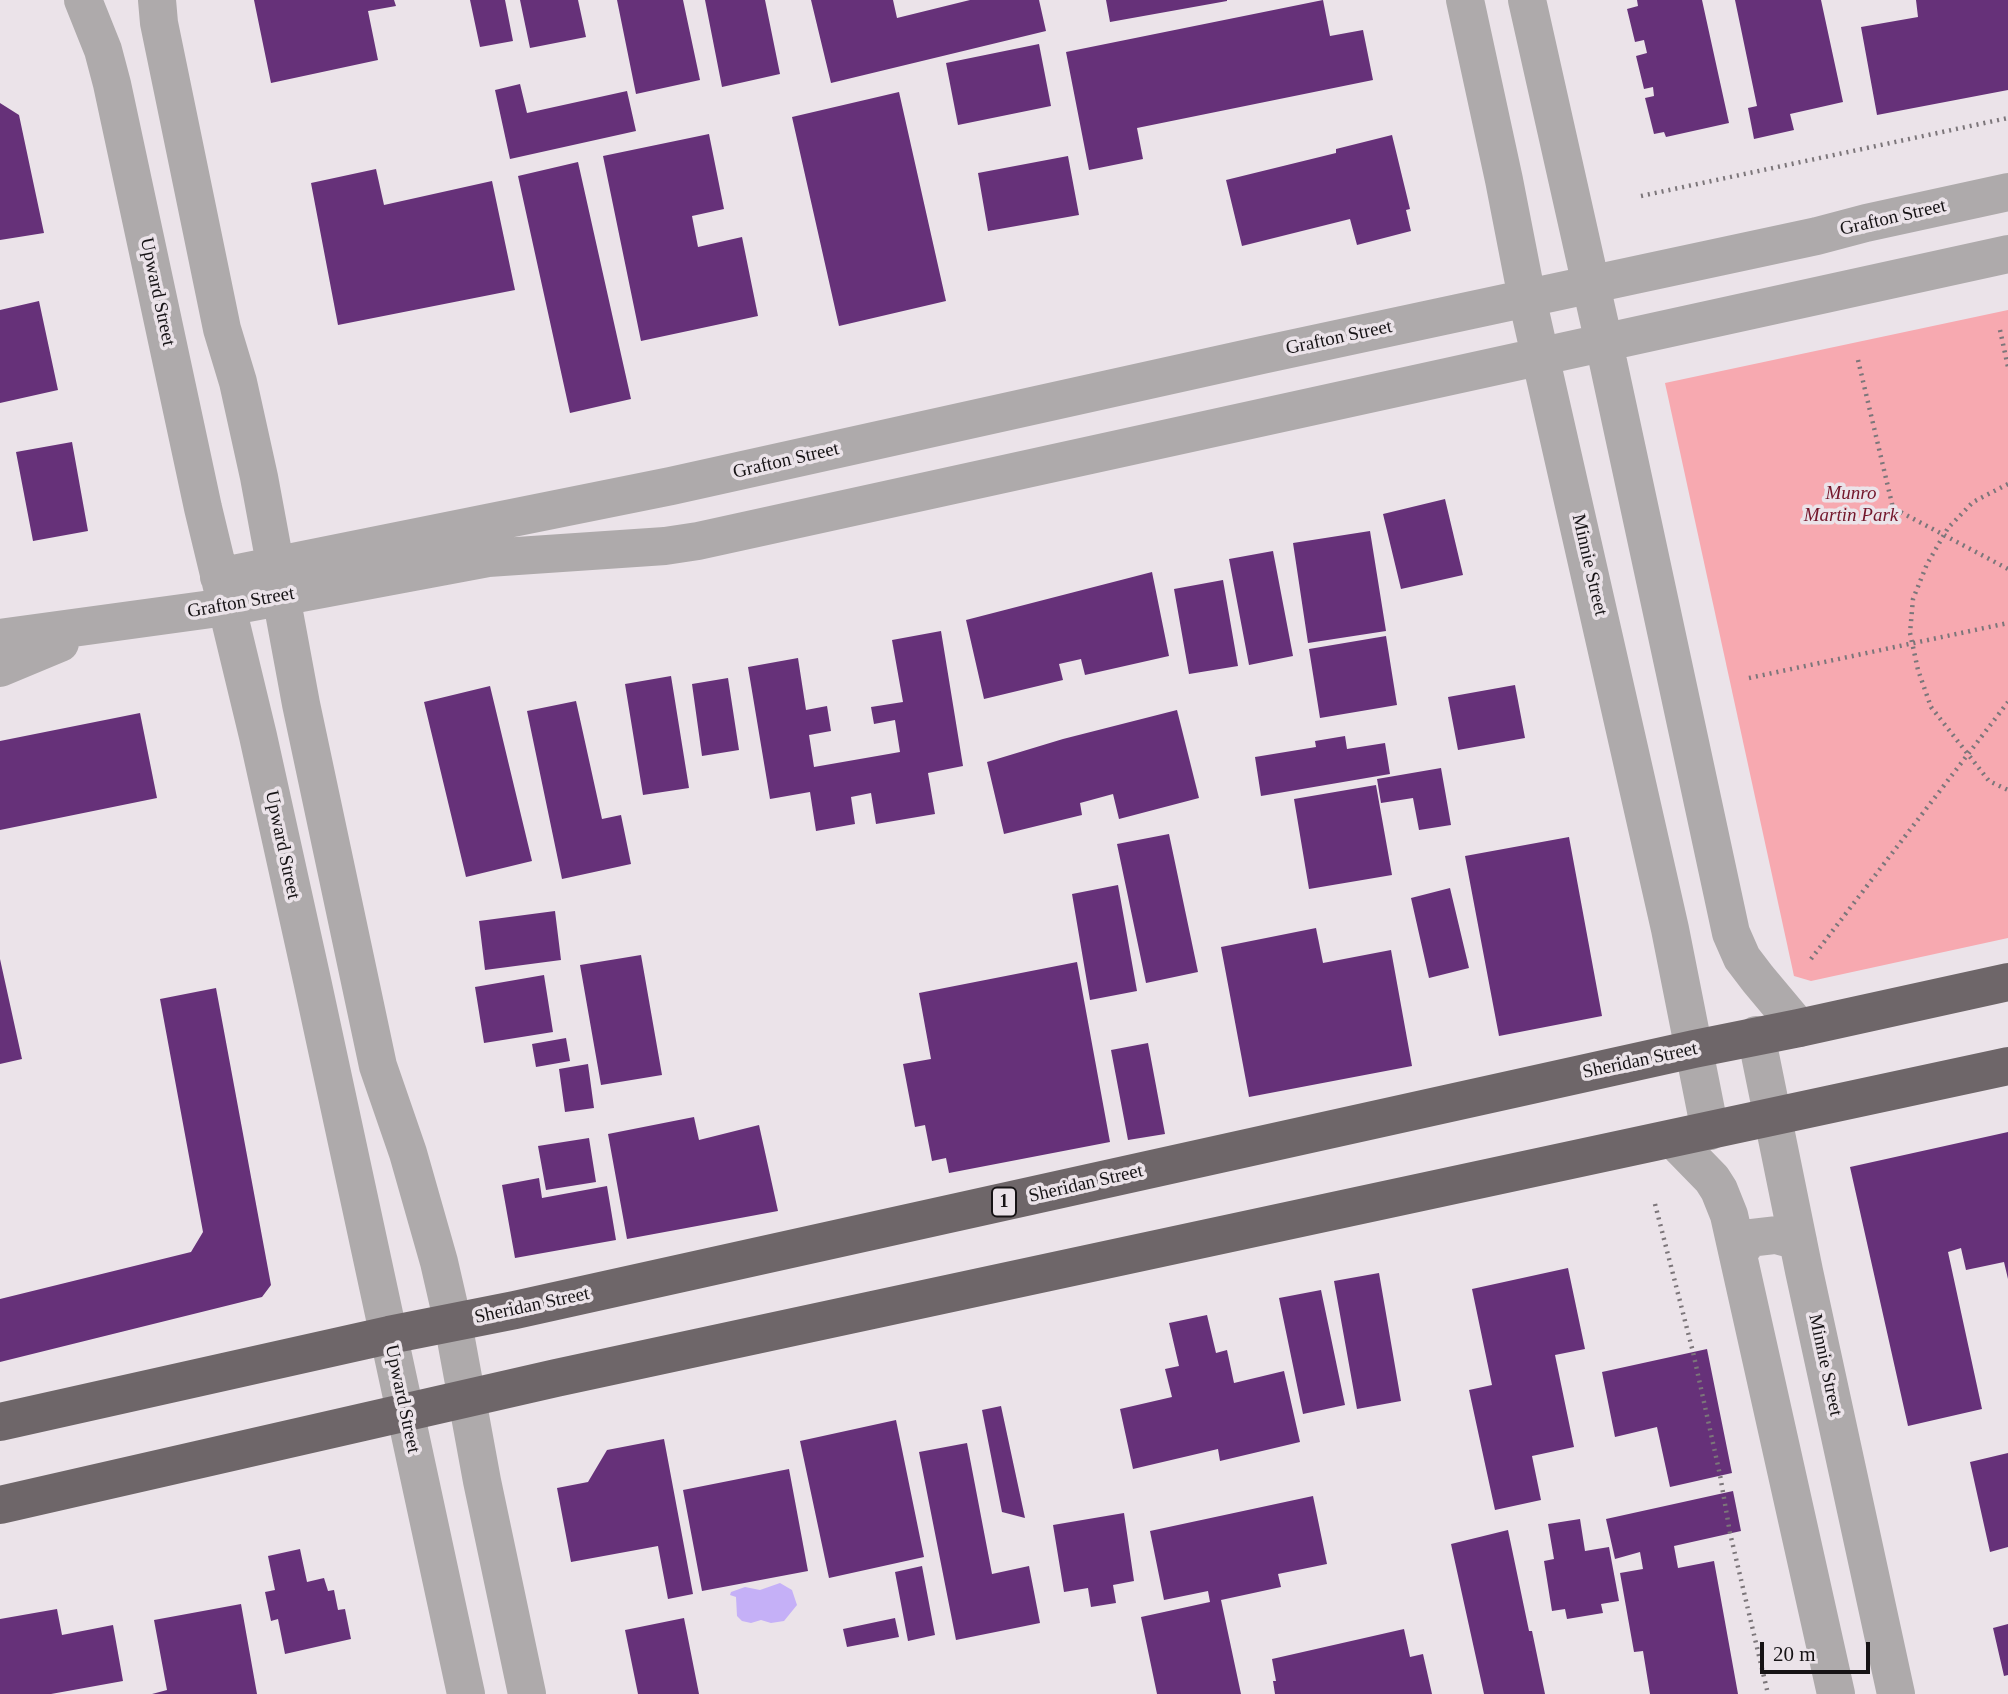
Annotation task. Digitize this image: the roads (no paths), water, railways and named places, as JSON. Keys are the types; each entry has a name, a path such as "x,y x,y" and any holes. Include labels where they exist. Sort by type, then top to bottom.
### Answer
{"highway":[{"name":"Sheridan Street","path":"0,1422 1756,1035 2008,982"},
{"path":"0,1505 467,1399 2008,1066"}],"street":[{"name":"Upward Street","path":"83,0 103,50 112,84 223,592 258,736 466,1694"},
{"path":"157,0 159,23 222,330 259,477 301,704 378,1066 434,1240 527,1694"},
{"name":"Minnie Street","path":"1465,0 1527,298 1670,929 1694,1049 1692,1135"},
{"path":"1527,0 1731,933 1742,958 1799,1028"},
{"path":"1504,180 1534,180 1563,162"},
{"name":"Grafton Street","path":"0,638 103,624 223,592 671,486 2008,192"},
{"path":"1817,236 1815,261 1820,274 1839,291"},
{"name":"Grafton Street","path":"278,581 488,558 665,546 2008,254"},
{"path":"1262,355 1277,377 1280,398 1278,414"},
{"path":"180,399 205,396 237,382"},
{"path":"1569,477 1580,466 1607,460 1630,465"},
{"path":"671,486 668,509 671,519 689,541"},
{"path":"0,668 103,624"},
{"path":"1670,929 1689,935 1712,929 1726,913"},
{"name":"Minnie Street","path":"1756,1035 1890,1689"},
{"path":"1692,1135 1730,1215 1837,1693"},
{"path":"1738,1253 1750,1238 1776,1235 1798,1241"}],"park label":[{"name":"Munro Martin Park","path":"1851,505"}]}
